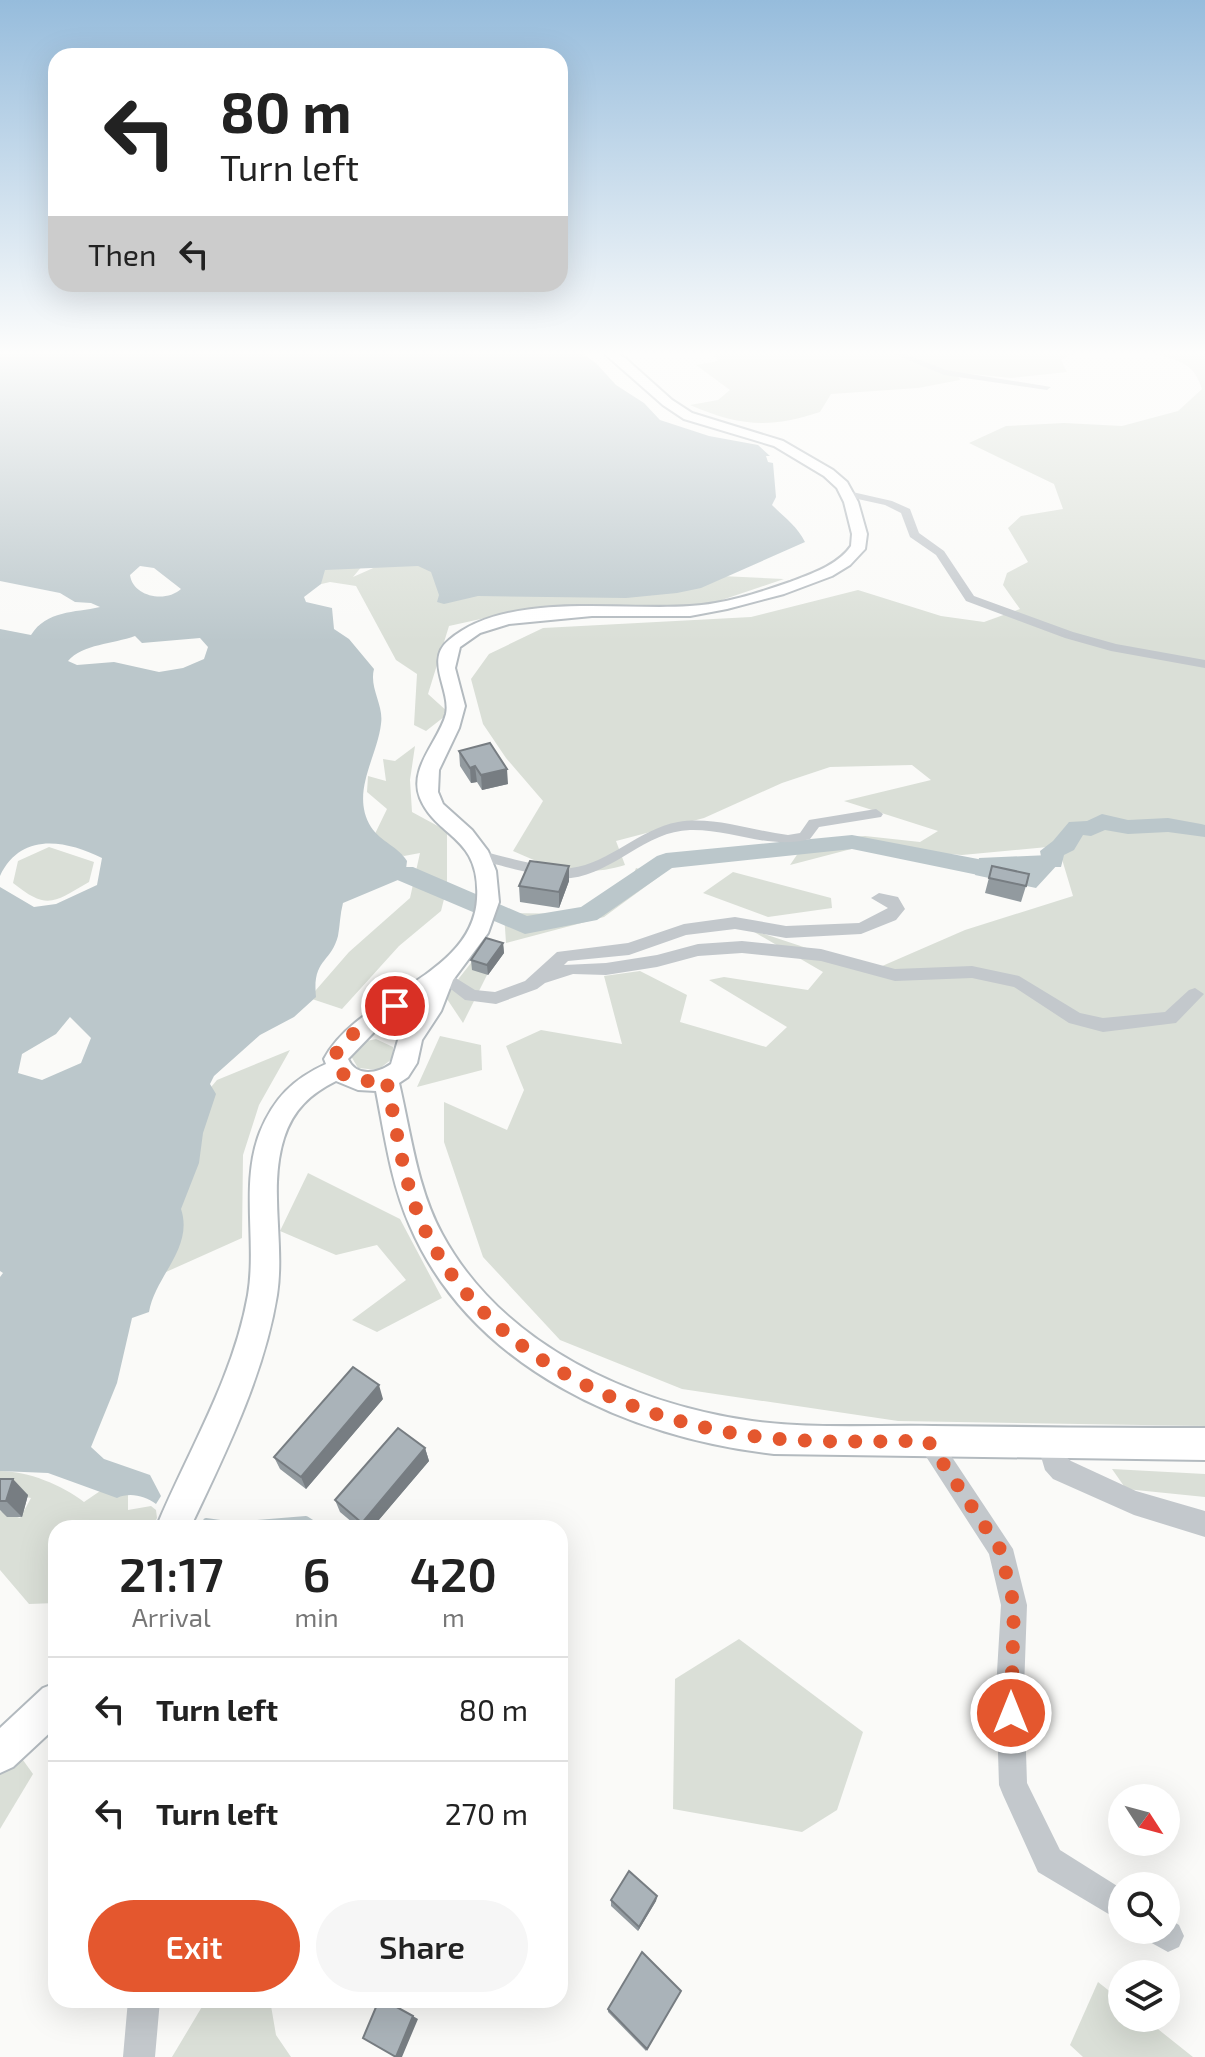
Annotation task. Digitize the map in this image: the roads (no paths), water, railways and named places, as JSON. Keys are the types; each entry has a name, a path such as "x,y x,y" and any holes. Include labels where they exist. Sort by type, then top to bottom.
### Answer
{"main road":[{"path":"443,976 428,1013 407,1046 404,1064 386,1079 358,1081 346,1077 336,1059 339,1049 413,993 443,976 472,943 487,909 488,879 481,856 469,838 435,807 427,786 431,766 456,707 454,689 445,664 450,650 458,640 478,627 507,617 709,609 820,576 847,561 859,546 859,531 848,494 829,474 791,450"},
{"path":"358,1033 382,1029 393,1032 407,1046"},
{"path":"177,1520 240,1375 257,1317 266,1263 267,1152 273,1132 285,1107 303,1085 339,1069"},
{"path":"386,1079 406,1177 433,1246 476,1304 539,1357 615,1400 697,1426 781,1439 1205,1444"},
{"path":"0,1754 48,1718"}],"street":[{"path":"848,494 888,503 906,511 914,535 940,553 970,598 1069,635 1115,648 1205,664"},
{"path":"481,856 568,874 581,872 645,839 679,826 788,840 805,836 814,823 876,814"},
{"path":"443,976 471,996 496,998 531,985 563,956 629,949 684,930 735,923 786,932 861,928 890,916 897,909 892,901 879,898"},
{"path":"536,979 573,968 606,969 657,961 698,950 742,947 821,955 895,975 972,972 1019,982 1075,1018 1103,1025 1170,1018 1195,994"},
{"path":"928,1441 1000,1549 1014,1605 1010,1689 1013,1785 1049,1861 1108,1898"},
{"path":"1049,1443 1054,1462 1062,1470 1134,1503 1205,1524"},
{"path":"139,2057 143,2008"}],"waterway":[{"path":"1052,862 1052,851 1066,845 1065,840 1077,827 1091,829 1102,821 1128,827 1168,825 1201,831"},
{"path":"404,873 525,925 588,914 666,861 852,842 978,867"},
{"path":"294,1520 308,1520"}]}
